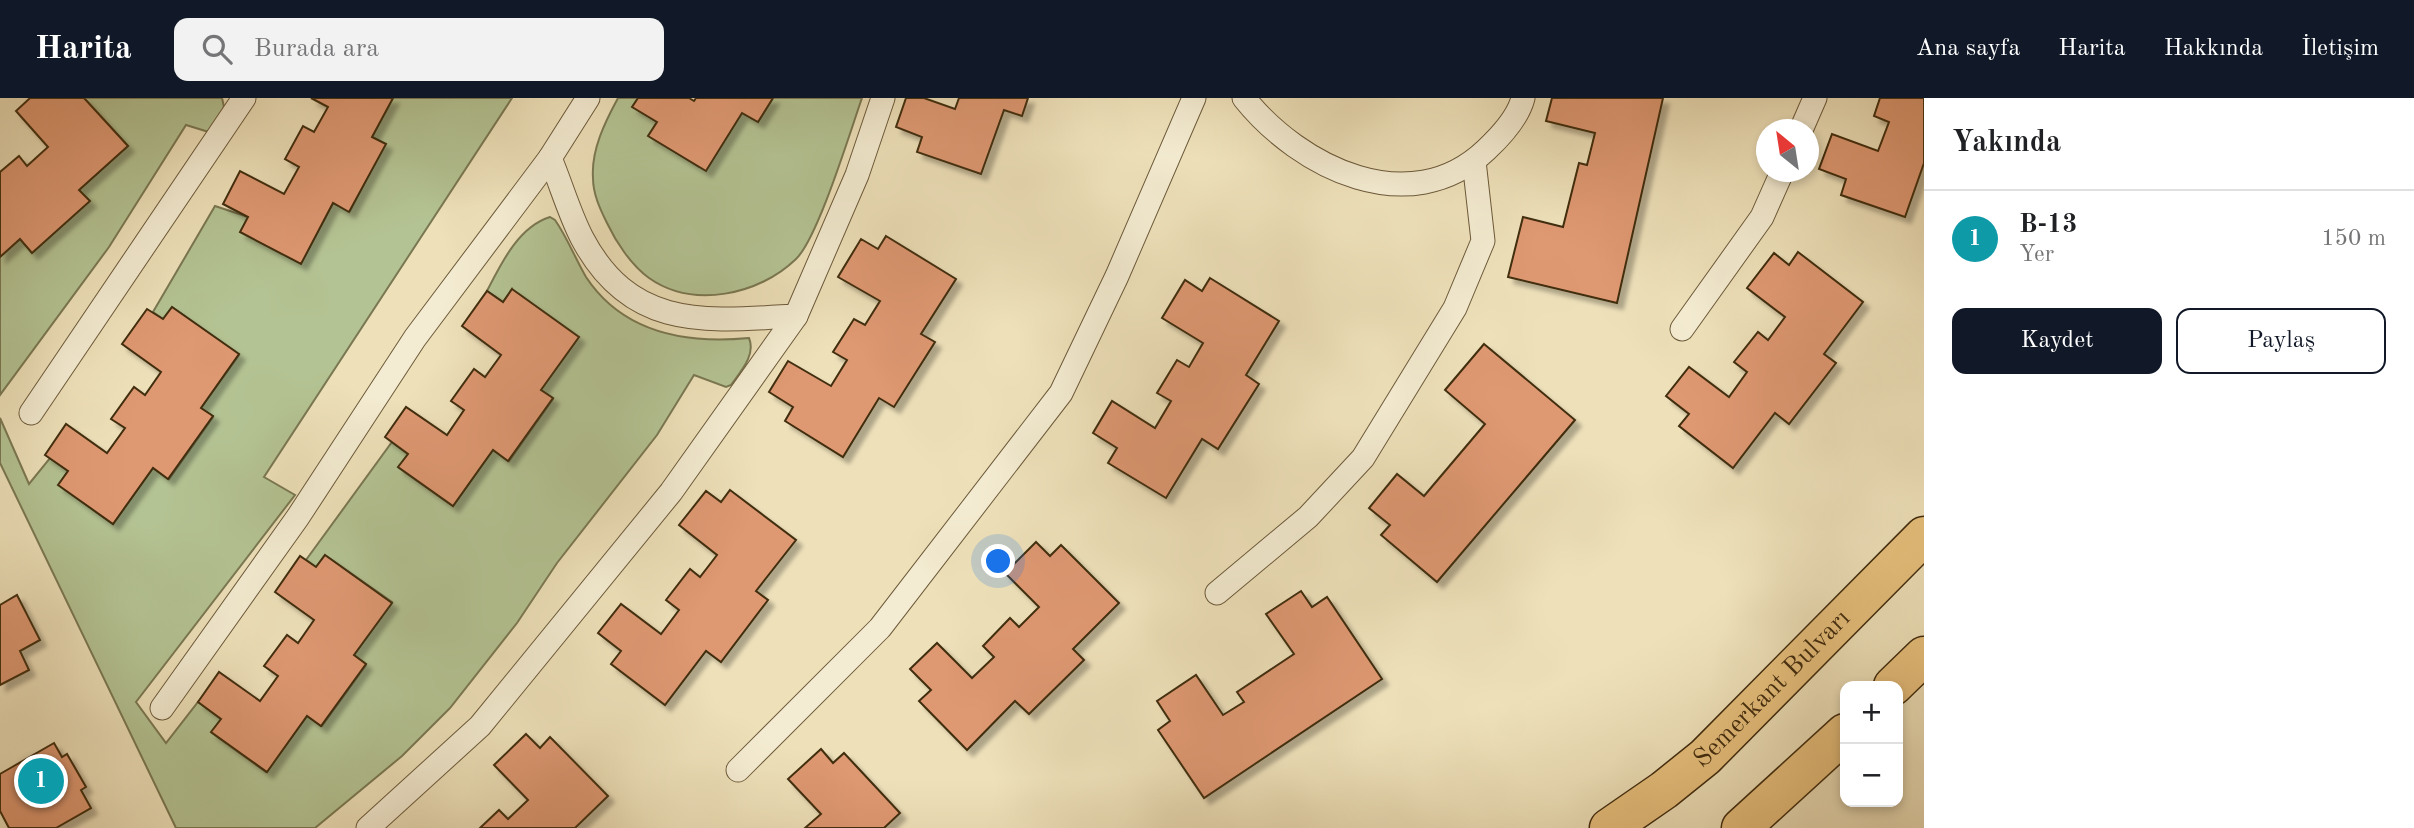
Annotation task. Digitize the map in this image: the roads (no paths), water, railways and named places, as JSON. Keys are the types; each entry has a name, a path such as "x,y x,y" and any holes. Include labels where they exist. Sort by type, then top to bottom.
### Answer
{"main road":[{"name":"Semerkant Bulvarı","path":"1609,828 1664,790 1705,757 1924,536"},
{"path":"1898,681 1924,656"},
{"path":"1741,828 1840,738"}],"lane":[{"path":"32,412 244,98"},
{"path":"162,708 298,517 415,338 550,158 588,98"},
{"path":"368,828 480,726 671,492 796,316 857,175 883,98"},
{"path":"738,770 880,628 1061,393 1117,276 1194,98"},
{"path":"1244,98 1259,117 1304,154 1364,180 1400,187 1440,178 1474,161 1501,136 1521,107 1523,98"},
{"path":"1806,119 1815,98"},
{"path":"550,158 582,238 610,279 645,305 687,319 796,316"},
{"path":"1217,593 1308,517 1363,458 1455,308 1483,242 1474,161"},
{"path":"1682,330 1762,217 1778,182"}],"place":[{"name":"B-13","path":"41,781"}]}
